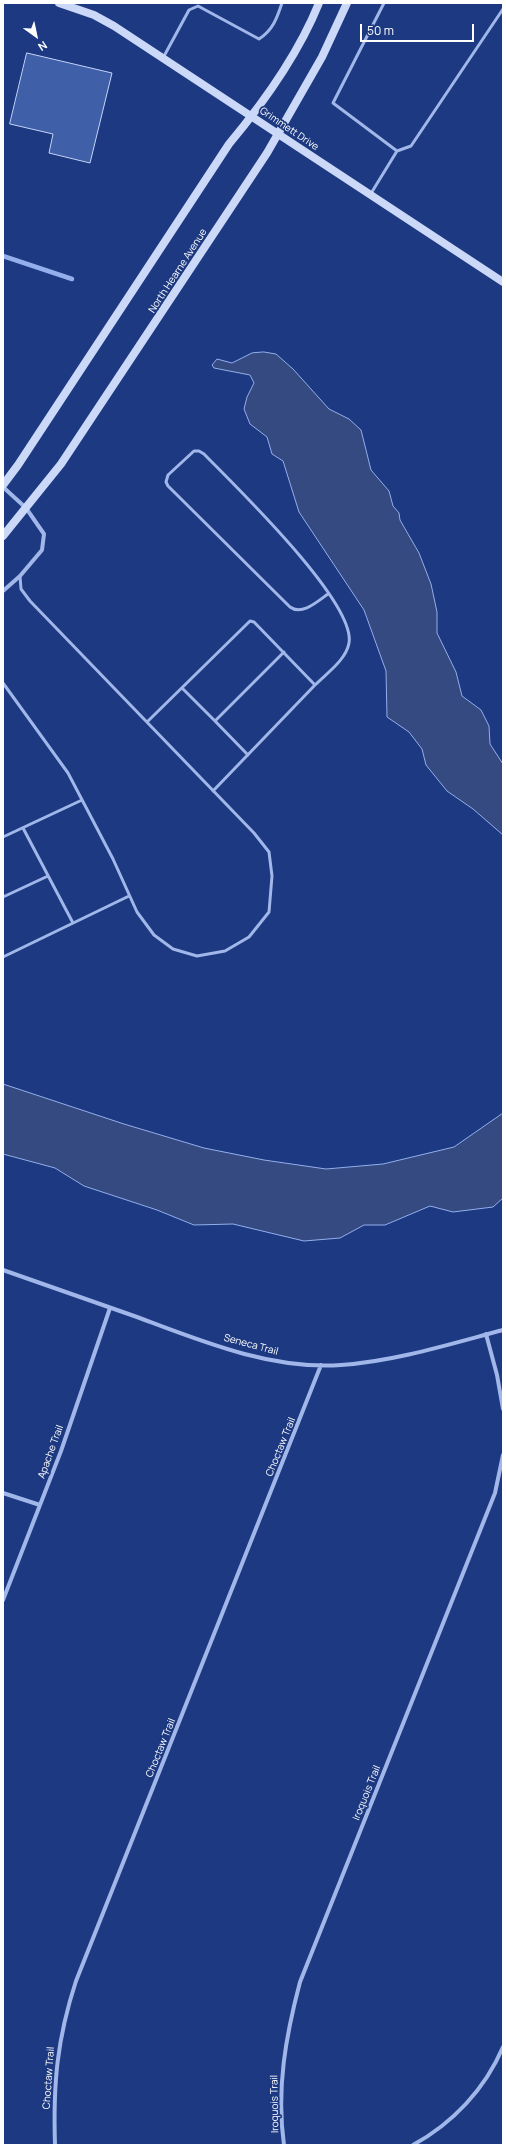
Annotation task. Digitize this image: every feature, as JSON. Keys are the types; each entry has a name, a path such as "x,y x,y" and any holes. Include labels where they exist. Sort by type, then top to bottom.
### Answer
{"street":[{"name":"Grimmett Drive","path":"59,3 76,5 114,26 503,282"},
{"path":"3,591 20,576 42,550 44,534 26,508 3,486 229,144 252,116 293,55 319,3"},
{"name":"North Hearne Avenue","path":"3,536 74,444 259,166 322,57 347,3"},
{"name":"Seneca Trail","path":"3,1270 189,1336 254,1356 284,1362 321,1365 362,1363 428,1350 503,1330"},
{"name":"Apache Trail","path":"3,1600 61,1451 110,1308"},
{"path":"486,1334 497,1375 503,1409"},
{"name":"Choctaw Trail","path":"55,2145 56,2061 67,2009 76,1981 321,1365"},
{"name":"Iroquois Trail","path":"284,2145 281,2115 281,2073 288,2027 300,1982 495,1493 503,1455"},
{"path":"3,1493 40,1505"},
{"path":"413,2145 451,2119 473,2096 492,2069 503,2047"}],"lane":[{"path":"163,58 189,10 198,6 259,39 268,33 275,22 282,3"},
{"path":"384,3 333,103 397,151"},
{"path":"370,195 397,151 411,146 503,9"},
{"path":"213,791 342,658 349,642 346,619 294,546 204,454 199,451 194,451 168,475 166,482 168,486 290,608 294,610 303,610 328,594"},
{"path":"3,683 68,773 113,859 137,912 154,935 174,949 197,956 225,951 249,937 269,912 272,876 268,852 254,833 30,601 21,589 20,576"},
{"path":"147,722 250,621 254,622 315,685"},
{"path":"215,721 284,652"},
{"path":"182,688 248,755"},
{"path":"3,837 82,800"},
{"path":"23,828 72,923"},
{"path":"3,897 48,876"},
{"path":"3,957 129,896"}],"water":[{"path":"264,352 276,354 293,369 329,409 349,419 361,430 371,470 389,491 393,506 399,513 400,520 419,553 431,584 437,612 437,633 456,672 462,696 481,710 489,726 490,744 503,764 503,835 473,809 447,791 426,765 422,749 409,732 387,717 386,671 364,610 299,512 283,461 272,454 267,437 250,424 244,409 247,397 254,383 250,375 214,368 212,365 217,359 232,363 252,353"},
{"path":"3,1084 124,1124 204,1148 264,1160 326,1169 383,1164 454,1147 503,1113 503,1198 493,1207 453,1212 430,1206 385,1225 364,1225 340,1238 304,1241 233,1224 194,1225 157,1210 84,1186 55,1168 3,1154"}],"building":[{"path":"27,53 112,73 90,163 49,153 53,134 10,124"}],"waterway":[{"path":"3,256 72,279"}]}
